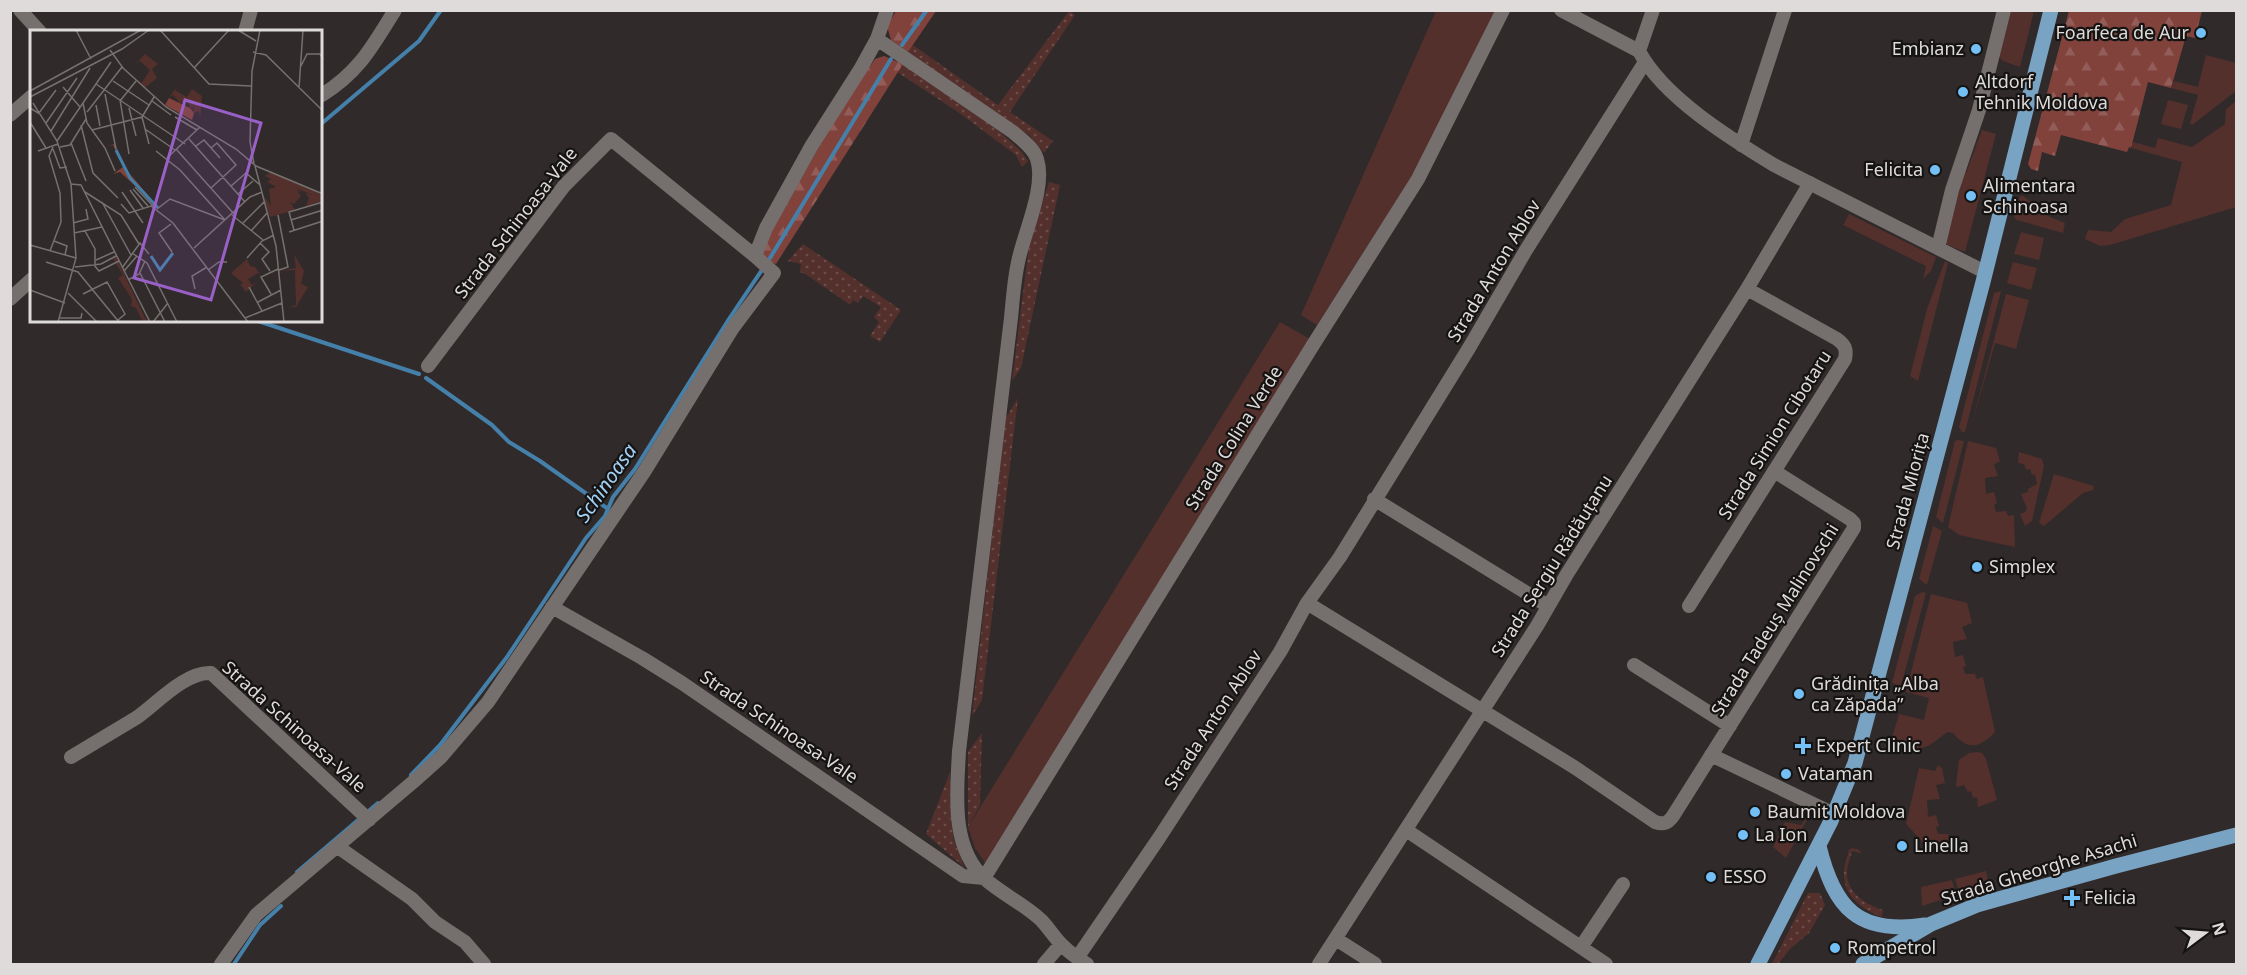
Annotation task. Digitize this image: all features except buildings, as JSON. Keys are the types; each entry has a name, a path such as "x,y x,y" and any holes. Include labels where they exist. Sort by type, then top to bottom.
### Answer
{"main road":[{"name":"Strada Miorița","path":"1758,964 1834,814 1852,773 1863,738 2051,10"},
{"name":"Strada Gheorghe Asachi","path":"1863,964 1931,924 1977,905 2236,836"},
{"path":"1819,846 1832,885 1844,905 1855,914 1879,926 1895,929 1931,924"}],"street":[{"path":"20,10 38,30"},
{"path":"246,30 251,10"},
{"path":"322,95 342,82 365,58 395,10"},
{"path":"759,259 766,228 878,39 887,10"},
{"name":"Strada Colina Verde","path":"984,878 1418,179 1503,10"},
{"path":"1561,10 1642,57 1668,87 1695,111 1741,145 1774,165 1985,272"},
{"name":"Strada Anton Ablov","path":"1082,961 1280,652 1307,603 1340,557 1374,499 1443,392 1642,57 1653,10"},
{"path":"1741,145 1785,10"},
{"path":"1938,248 1952,190 1979,110 2004,10"},
{"path":"878,39 1013,132 1031,149 1039,166 1038,186 1018,261 959,751 958,825 965,846 984,878 1040,920 1061,944 1082,961"},
{"path":"10,115 30,98"},
{"name":"Strada Schinoasa-Vale","path":"221,964 256,915 338,847 365,816 413,782 448,749 488,702 644,472 732,329 774,273 611,139 564,186 428,366"},
{"name":"Strada Sergiu Rădăuțanu","path":"1319,964 1482,712 1747,290 1810,183"},
{"path":"10,298 30,281"},
{"name":"Strada Simion Cibotaru","path":"1689,606 1843,365 1846,350 1837,339 1747,290"},
{"name":"Strada Tadeuș Malinovschi","path":"1482,712 1574,767 1655,822 1662,824 1668,822 1854,528 1851,519 1774,471"},
{"path":"1374,499 1548,606"},
{"path":"1307,603 1482,712"},
{"name":"Strada Schinoasa-Vale","path":"552,607 682,683 963,876 984,878"},
{"path":"1634,665 1730,726"},
{"name":"Strada Schinoasa-Vale","path":"72,758 138,717 182,683 203,673 211,673 365,816"},
{"path":"1711,755 1834,814"},
{"path":"1406,830 1606,964"},
{"path":"338,847 412,899 435,922 465,942 484,964"},
{"path":"1581,947 1623,884"},
{"path":"1336,939 1375,964"},
{"path":"1044,964 1061,944"}],"shaded area":[{"path":"1069,11 1075,15 1010,112 1053,141 1044,153 1030,136 908,52 913,45 998,105"},
{"path":"1436,11 1496,11 1422,160 1317,325 1301,315"},
{"path":"2008,11 2034,11 2020,67 2003,61 1996,54"},
{"path":"2206,55 2236,63 2236,91 2192,125 2190,123 2198,95 2171,88 2174,81 2198,87"},
{"path":"903,64 999,131 1021,151 1028,161 1022,167 1016,155 958,112 897,72"},
{"path":"2168,100 2188,105 2181,129 2161,124"},
{"path":"2236,101 2236,207 2110,245 2100,246 2085,239 2088,230 2111,232 2125,219 2171,205 2182,162 2131,148 2133,142 2155,148 2158,138 2192,147 2225,124 2226,109"},
{"path":"1982,130 1996,134 1965,252 1943,243 1947,222 1952,218 1963,173 1966,173"},
{"path":"1049,182 1060,185 1021,368 1012,381 1029,246"},
{"path":"2020,196 2050,217 2065,223 2063,233 2017,220 2014,217"},
{"path":"1849,214 1936,257 1931,271 1923,279 1926,266 1843,225"},
{"path":"2021,232 2044,238 2039,260 2014,254"},
{"path":"803,244 901,310 880,342 870,336 879,322 874,317 881,307 863,296 858,303 853,300 850,305 800,272 801,264 788,261"},
{"path":"1945,261 1948,263 1918,381 1910,376 1927,309"},
{"path":"2013,262 2037,268 2031,290 2007,283"},
{"path":"2001,291 1965,432 1962,432 1959,427 1994,293"},
{"path":"2006,294 2029,300 2016,349 1995,343 1970,431"},
{"path":"1280,322 1310,339 986,864 975,848 968,827"},
{"path":"1018,398 982,700 972,716 1005,419"},
{"path":"1955,441 1964,441 1943,523 1936,517"},
{"path":"1968,441 1996,448 2000,461 1994,465 1998,476 1985,478 1986,494 1994,492 1997,503 1994,505 1996,512 2006,511 2008,516 2014,515 2015,547 1959,535 1948,527"},
{"path":"2019,452 2042,459 2044,466 2032,521 2025,526 2020,514 2027,509 2021,494 2028,492 2028,489 2037,484 2035,474 2032,475 2030,469 2026,470 2024,464 2018,463"},
{"path":"2054,474 2094,486 2093,490 2083,493 2044,526 2039,523"},
{"path":"1933,526 1942,531 1927,585 1919,579"},
{"path":"1922,592 1926,593 1901,686 1892,683 1915,596"},
{"path":"1931,594 1967,603 1972,623 1962,627 1967,639 1953,642 1955,657 1963,655 1966,666 1963,667 1965,674 1975,674 1977,679 1983,677 1995,732 1979,744 1969,745 1953,733 1947,732 1921,748 1891,741 1899,714 1924,720 1929,698 1906,692"},
{"path":"982,733 980,805 968,827 968,752"},
{"path":"1969,753 1982,753 1986,759 1997,800 1978,807 1977,797 1973,798 1971,791 1968,792 1964,785 1956,787 1959,760"},
{"path":"1938,765 1942,768 1945,783 1936,785 1940,799 1927,800 1928,817 1936,815 1939,826 1936,827 1938,834 1948,834 1950,843 1928,848 1906,824 1919,768 1935,771"},
{"path":"950,772 951,821 954,840 964,867 926,834"},
{"path":"1809,816 1786,858 1773,847 1785,822 1801,825"},
{"path":"1852,848 1861,851 1860,853 1852,851 1847,869 1848,882 1859,898 1883,910 1882,917 1861,906 1847,889 1844,870 1849,850"},
{"path":"1986,871 1989,886 1960,895 1955,879"},
{"path":"1952,880 1956,895 1922,906 1921,887"},
{"path":"1808,893 1820,893 1825,905 1809,933 1790,949 1778,964 1772,964"}],"green space":[{"path":"896,11 936,11 908,52 891,40 887,26"},
{"path":"2069,11 2202,11 2195,38 2186,36 2171,88 2148,82 2131,148 2129,147 2127,152 2061,135 2055,156 2042,152 2038,171 2031,169 2028,164"},
{"path":"884,56 903,64 776,264 763,259 763,247 834,120 875,59"}],"waterway":[{"path":"322,123 419,41 441,10"},
{"name":"Schinoasa","path":"902,45 927,10"},
{"name":"Schinoasa","path":"411,775 440,745 507,657 586,538 605,516 613,497 635,469 770,258 891,59"},
{"path":"261,322 419,374"},
{"path":"426,378 492,425 509,442 608,509"},
{"name":"Schinoasa","path":"297,872 378,803"},
{"name":"Schinoasa","path":"234,964 260,925 281,906"}],"place":[{"name":"Foarfeca de Aur","path":"2201,33"},
{"name":"Embianz","path":"1976,49"},
{"name":"Altdorf Tehnik Moldova","path":"1963,92"},
{"name":"Felicita","path":"1935,170"},
{"name":"Alimentara Schinoasa","path":"1971,196"},
{"name":"Simplex","path":"1977,567"},
{"name":"Grădinița „Alba ca Zăpada”","path":"1799,694"},
{"name":"Expert Clinic","path":"1803,746"},
{"name":"Vataman","path":"1786,774"},
{"name":"Baumit Moldova","path":"1755,812"},
{"name":"La Ion","path":"1743,835"},
{"name":"Linella","path":"1902,846"},
{"name":"ESSO","path":"1711,877"},
{"name":"Felicia","path":"2072,898"},
{"name":"Rompetrol","path":"1835,948"}]}
